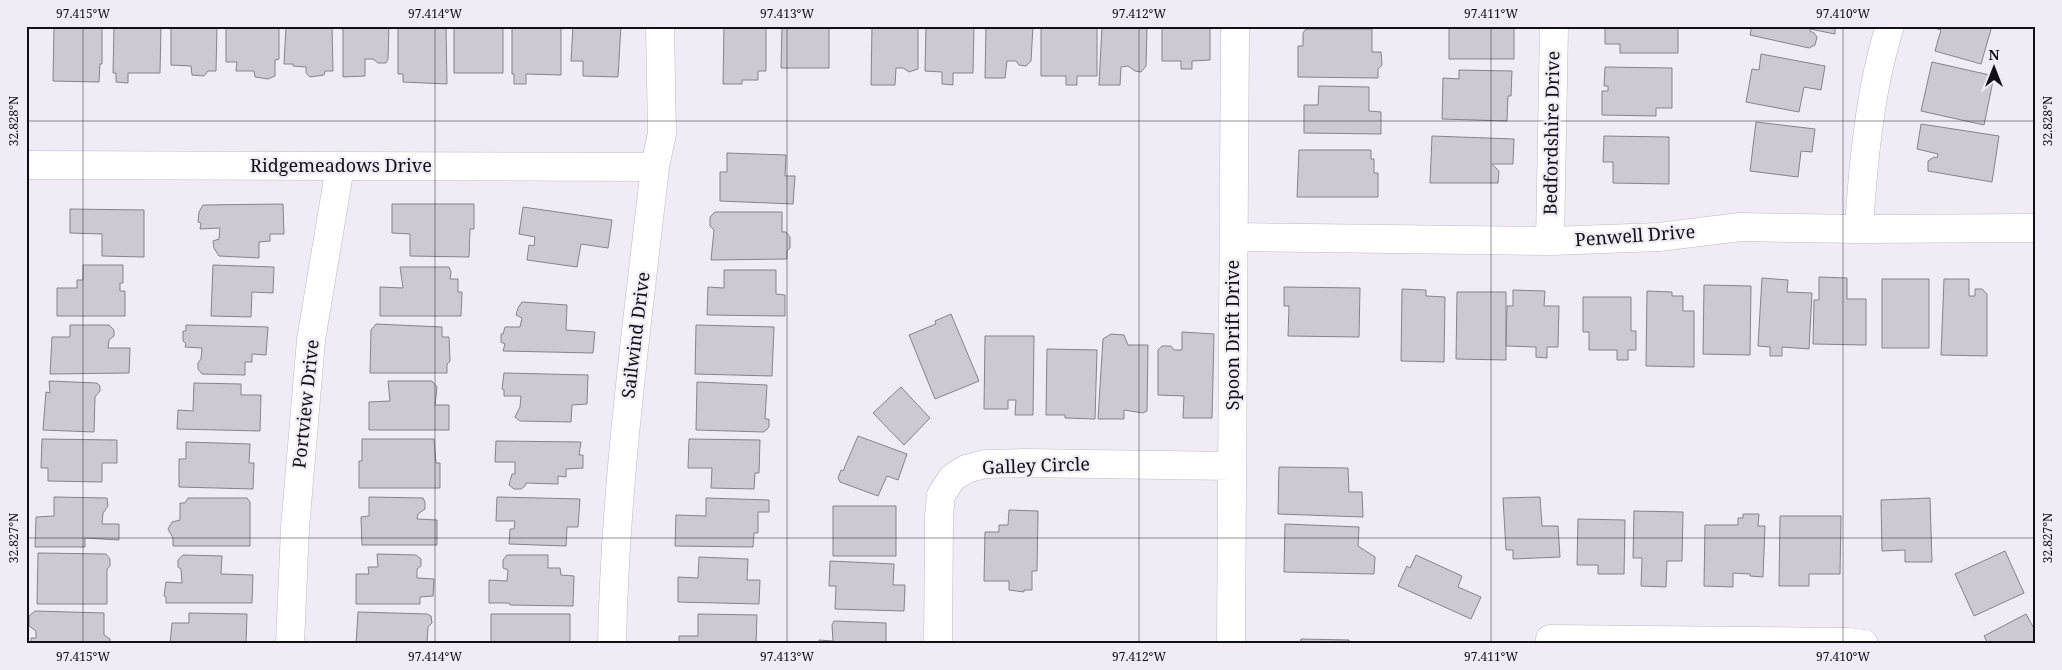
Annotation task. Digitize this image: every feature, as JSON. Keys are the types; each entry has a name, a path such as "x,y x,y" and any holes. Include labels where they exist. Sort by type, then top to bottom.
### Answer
{"street":[{"name":"Sailwind Drive","path":"612,644 614,574 622,456 655,167 662,133 660,26"},
{"name":"Spoon Drift Drive","path":"1231,644 1236,26"},
{"name":"Bedfordshire Drive","path":"1550,241 1554,26"},
{"path":"1859,229 1862,174 1881,54 1890,26"},
{"name":"Ridgemeadows Drive","path":"26,165 655,167"},
{"name":"Portview Drive","path":"290,644 295,519 312,340 340,166"},
{"name":"Penwell Drive","path":"1234,237 1550,241 1659,237 1740,227 1859,229 2036,228"},
{"name":"Galley Circle","path":"938,644 938,516 941,495 952,478 966,469 985,464 1023,463 1232,466"},
{"path":"1550,639 1849,642 1864,644"}],"building":[{"path":"54,26 102,26 102,64 100,64 99,82 53,81"},
{"path":"114,26 161,26 160,73 128,73 128,83 116,82 116,73 113,73"},
{"path":"171,26 217,26 216,71 208,71 204,76 192,75 191,66 171,65"},
{"path":"226,26 279,26 279,59 275,60 275,76 268,79 255,77 254,71 236,71 237,62 226,62"},
{"path":"286,26 332,26 333,71 325,71 324,75 310,77 306,73 306,67 284,64"},
{"path":"343,26 389,26 388,59 386,63 365,59 365,76 343,77"},
{"path":"398,26 446,26 447,84 403,82 403,74 398,74"},
{"path":"454,26 503,26 503,73 454,73"},
{"path":"512,26 561,26 561,75 526,74 526,84 514,84 514,74 512,74"},
{"path":"573,26 621,26 618,77 583,76 583,61 571,61"},
{"path":"724,26 766,26 766,71 758,71 758,80 742,80 742,84 723,84"},
{"path":"782,26 829,26 829,68 781,68"},
{"path":"872,26 918,26 918,69 909,72 903,68 896,68 895,85 871,85"},
{"path":"926,26 974,26 973,73 953,73 953,85 942,84 942,72 925,71"},
{"path":"986,26 1033,26 1031,61 1026,66 1019,65 1016,61 1007,61 1005,78 985,78"},
{"path":"1041,26 1097,26 1097,76 1077,76 1077,85 1066,85 1066,76 1041,76"},
{"path":"1102,26 1147,26 1146,66 1141,72 1135,71 1128,66 1121,67 1120,85 1099,85"},
{"path":"1162,26 1210,26 1210,60 1192,61 1192,69 1181,69 1181,61 1162,61"},
{"path":"1449,26 1514,26 1514,59 1449,59"},
{"path":"1603,26 1678,26 1678,53 1620,53 1620,44 1605,44 1605,27"},
{"path":"1752,26 1835,26 1835,34 1810,29 1817,37 1815,45 1809,48 1750,35"},
{"path":"1938,26 1992,26 1981,64 1935,51 1941,30 1937,29"},
{"path":"1306,29 1372,29 1372,52 1381,52 1382,65 1378,69 1378,78 1298,77 1298,46 1303,46 1303,33"},
{"path":"1761,54 1825,66 1821,90 1804,87 1799,112 1746,102 1752,69 1759,70"},
{"path":"1932,62 1994,76 1984,125 1921,111"},
{"path":"1605,67 1672,68 1672,108 1656,108 1656,116 1602,115 1602,91 1608,91 1608,86 1604,86"},
{"path":"1459,70 1512,71 1507,121 1442,119 1443,78 1459,79"},
{"path":"1319,86 1369,87 1369,111 1381,112 1381,134 1304,133 1304,105 1318,105"},
{"path":"1756,122 1815,129 1812,152 1801,151 1798,177 1750,171"},
{"path":"1921,124 1999,136 1992,182 1928,171 1928,161 1934,157 1937,158 1938,154 1917,149"},
{"path":"1432,136 1514,139 1513,164 1492,164 1499,171 1498,183 1430,183"},
{"path":"1604,136 1669,137 1669,184 1613,183 1613,162 1603,162"},
{"path":"1299,150 1371,150 1371,159 1374,159 1374,173 1378,173 1378,197 1297,197"},
{"path":"727,153 786,155 785,176 795,176 793,204 720,201 720,172 727,172"},
{"path":"283,204 284,234 270,234 270,241 259,242 259,258 219,256 214,248 213,241 219,239 220,228 200,229 201,223 198,222 199,212 203,205"},
{"path":"392,204 474,204 474,229 470,229 469,257 410,256 410,234 392,233"},
{"path":"523,207 612,220 608,248 581,244 577,267 527,260 529,245 534,246 535,237 519,234"},
{"path":"70,209 144,210 144,257 102,256 102,234 70,233"},
{"path":"715,212 782,212 782,232 786,232 790,237 787,259 711,260 714,230 710,226 710,217"},
{"path":"83,265 123,265 123,283 120,283 120,291 125,291 125,316 57,316 57,288 77,288 77,280 83,280"},
{"path":"213,265 274,267 273,293 252,292 251,317 211,316"},
{"path":"400,267 449,267 451,272 450,279 458,279 458,292 462,292 461,316 380,316 380,287 403,288"},
{"path":"724,270 776,270 776,294 785,295 785,316 707,315 708,287 724,288"},
{"path":"1819,277 1847,278 1847,299 1866,299 1866,345 1813,344 1814,300 1819,300"},
{"path":"1762,278 1788,280 1787,292 1812,293 1809,349 1782,347 1782,356 1770,356 1770,347 1758,346"},
{"path":"1882,279 1929,279 1929,348 1882,348"},
{"path":"1944,279 1969,279 1969,296 1975,296 1975,289 1982,289 1987,294 1987,356 1941,355"},
{"path":"1704,285 1751,286 1750,355 1703,354"},
{"path":"1284,287 1360,288 1359,337 1288,336 1289,306 1284,306"},
{"path":"1402,289 1426,290 1426,296 1445,297 1444,362 1401,361"},
{"path":"1513,290 1545,291 1544,306 1559,306 1558,347 1547,347 1547,358 1536,357 1536,347 1506,346 1507,306 1513,306"},
{"path":"1647,291 1672,292 1672,296 1683,296 1683,311 1694,311 1694,367 1646,366"},
{"path":"1457,292 1506,292 1506,360 1456,359"},
{"path":"1583,297 1631,297 1631,331 1636,331 1636,350 1628,350 1628,360 1617,360 1617,350 1589,350 1589,332 1583,332"},
{"path":"522,302 567,305 566,330 595,332 593,353 503,351 505,344 501,342 501,334 503,334 505,327 520,327 522,318 516,315"},
{"path":"951,314 979,381 935,399 909,335 936,324 935,321"},
{"path":"376,324 442,327 442,337 449,337 450,361 447,364 447,373 370,373 371,330"},
{"path":"70,325 109,325 114,330 114,336 109,340 108,348 130,348 129,373 50,374 52,337 70,337"},
{"path":"186,325 268,327 266,355 252,354 252,362 245,362 245,375 202,374 198,369 198,363 201,359 202,348 185,347 183,331 186,331"},
{"path":"696,325 774,327 772,376 695,374"},
{"path":"1182,332 1214,334 1212,418 1183,418 1184,396 1158,395 1158,350 1162,346 1171,346 1174,350 1182,350"},
{"path":"1111,334 1124,335 1128,345 1148,345 1147,411 1143,413 1124,410 1124,419 1098,419 1103,339"},
{"path":"985,336 1034,336 1033,415 1015,415 1016,400 1008,400 1008,409 984,409"},
{"path":"1047,349 1097,350 1095,419 1065,418 1065,415 1046,415"},
{"path":"504,373 588,375 587,404 572,405 571,422 520,421 515,417 520,407 521,396 504,396 504,390 502,389"},
{"path":"49,381 97,383 100,386 100,391 95,397 94,432 43,430 46,392 50,393"},
{"path":"388,381 432,381 437,387 435,405 449,405 449,430 369,430 369,402 390,401"},
{"path":"697,382 767,385 765,419 769,419 769,427 764,432 696,430"},
{"path":"194,383 241,384 241,395 261,395 260,431 177,429 178,410 193,411"},
{"path":"901,387 930,418 904,445 873,413"},
{"path":"858,436 907,454 898,480 887,476 878,496 840,482 838,478 841,470 843,471"},
{"path":"42,439 117,440 117,463 102,463 102,482 48,481 48,468 41,468"},
{"path":"362,439 434,439 436,463 440,463 440,488 359,488 359,461 362,461"},
{"path":"689,439 760,440 759,473 755,473 754,489 711,488 712,468 688,468"},
{"path":"496,441 581,442 579,455 583,455 583,468 566,469 566,477 558,476 558,484 526,483 521,489 514,489 509,485 512,474 515,474 515,462 495,462"},
{"path":"186,442 250,444 249,463 254,463 253,489 179,487 179,459 186,459"},
{"path":"1279,467 1348,468 1349,492 1362,492 1363,517 1278,514"},
{"path":"54,497 107,498 108,506 103,513 102,524 119,524 119,540 85,538 85,547 35,547 36,517 54,516"},
{"path":"369,497 423,498 425,509 418,514 417,519 437,520 437,545 362,545 361,517 369,516"},
{"path":"497,497 580,499 578,527 567,527 566,546 509,544 510,529 514,529 515,521 496,521"},
{"path":"1540,497 1542,526 1558,526 1560,557 1513,559 1513,550 1506,550 1503,498"},
{"path":"188,498 247,498 250,502 250,546 173,546 173,538 168,529 172,522 180,520 180,503 185,503"},
{"path":"706,498 769,500 769,512 758,512 758,533 754,533 753,547 675,546 676,515 706,516"},
{"path":"1930,498 1932,562 1905,562 1905,550 1882,551 1881,500"},
{"path":"833,506 896,506 896,556 833,556"},
{"path":"1009,510 1038,511 1037,571 1032,571 1032,590 1024,590 1024,592 1009,590 1009,581 984,581 985,532 999,532 999,525 1008,525"},
{"path":"1634,511 1683,512 1682,561 1667,561 1666,587 1641,586 1642,558 1633,558"},
{"path":"1743,514 1759,514 1758,526 1765,526 1763,577 1733,573 1733,587 1704,586 1705,525 1738,525 1738,518 1743,518"},
{"path":"1780,516 1841,516 1840,574 1809,574 1809,586 1779,586"},
{"path":"1578,519 1625,520 1624,574 1598,574 1598,565 1577,565"},
{"path":"1285,524 1359,527 1358,546 1375,557 1374,574 1284,572"},
{"path":"2005,551 2024,593 1974,616 1955,574"},
{"path":"38,553 106,554 110,559 110,566 107,569 107,604 37,604"},
{"path":"377,554 416,555 421,559 421,566 417,569 417,578 434,579 433,596 420,597 420,604 356,604 356,574 369,574 368,567 378,567"},
{"path":"183,555 222,556 221,574 253,575 252,603 166,603 166,597 164,596 166,582 182,583 178,560"},
{"path":"507,555 548,555 548,568 560,568 561,575 574,576 573,606 489,603 489,580 507,581 508,570 503,568 503,560"},
{"path":"1416,555 1462,576 1458,587 1481,597 1471,619 1398,586 1407,566 1410,568"},
{"path":"699,557 748,559 747,580 760,580 759,604 678,602 678,577 698,578"},
{"path":"830,561 894,564 893,585 905,585 904,611 835,609 836,586 829,586"},
{"path":"35,611 104,613 104,635 110,639 110,644 31,644 31,638 36,638 36,631 29,626 29,616"},
{"path":"358,612 427,614 431,616 432,623 428,627 427,644 356,644"},
{"path":"189,613 247,614 246,644 170,644 172,623 189,623"},
{"path":"491,614 570,614 570,642 491,644"},
{"path":"698,614 757,615 756,644 679,644 679,636 698,636"},
{"path":"2026,614 2036,632 2036,644 1988,644 1984,636"},
{"path":"834,621 886,623 886,642 907,644 819,644 819,640 833,641 832,625"},
{"path":"1301,639 1349,640 1349,644 1300,644"}]}
